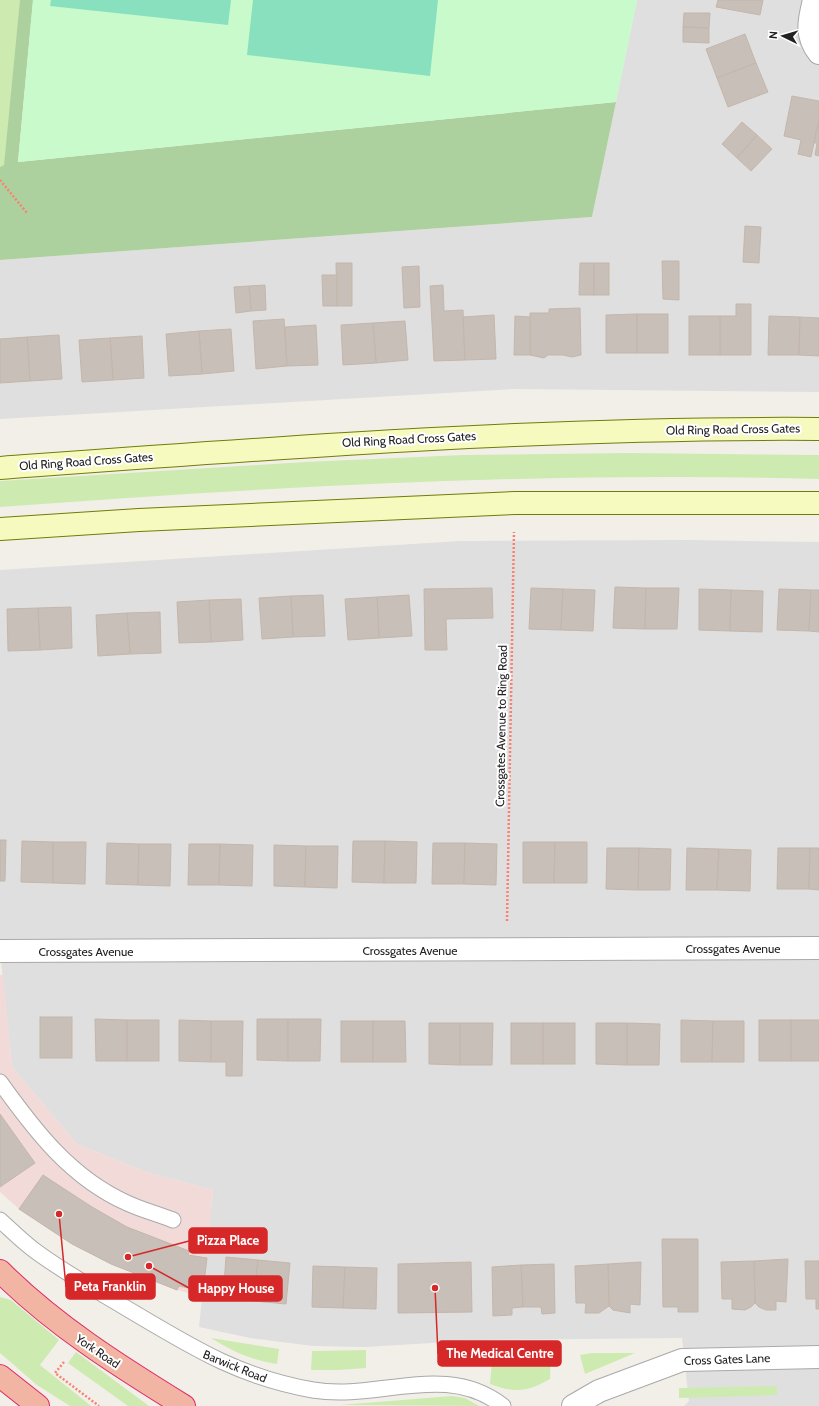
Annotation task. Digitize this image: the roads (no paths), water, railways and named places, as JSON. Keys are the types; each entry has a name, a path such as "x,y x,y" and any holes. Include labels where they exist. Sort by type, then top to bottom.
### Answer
{"highway":[{"path":"0,1271 9,1285"},
{"name":"York Road","path":"9,1285 65,1327 135,1376 184,1406"},
{"path":"0,1376 38,1406"}],"main road":[{"name":"Old Ring Road Cross Gates","path":"0,468 482,435 740,428 819,429"},
{"path":"0,529 139,520 515,503 819,503"}],"street":[{"path":"814,0 808,23 809,35 819,53"},
{"name":"Crossgates Avenue","path":"0,951 819,948"},
{"name":"Cross Gates Lane","path":"573,1406 602,1398 682,1360 819,1357"}],"lane":[{"path":"0,1082 52,1150 83,1178 126,1203 173,1220"},
{"name":"Barwick Road","path":"0,1220 34,1250 112,1300 197,1351 243,1372 276,1383 314,1390 341,1392 446,1383 471,1388 490,1396 503,1406"}],"place":[{"name":"Peta Franklin","path":"59,1214"},
{"name":"Pizza Place","path":"128,1257"},
{"name":"Happy House","path":"149,1266"},
{"name":"The Medical Centre","path":"435,1288"}]}
